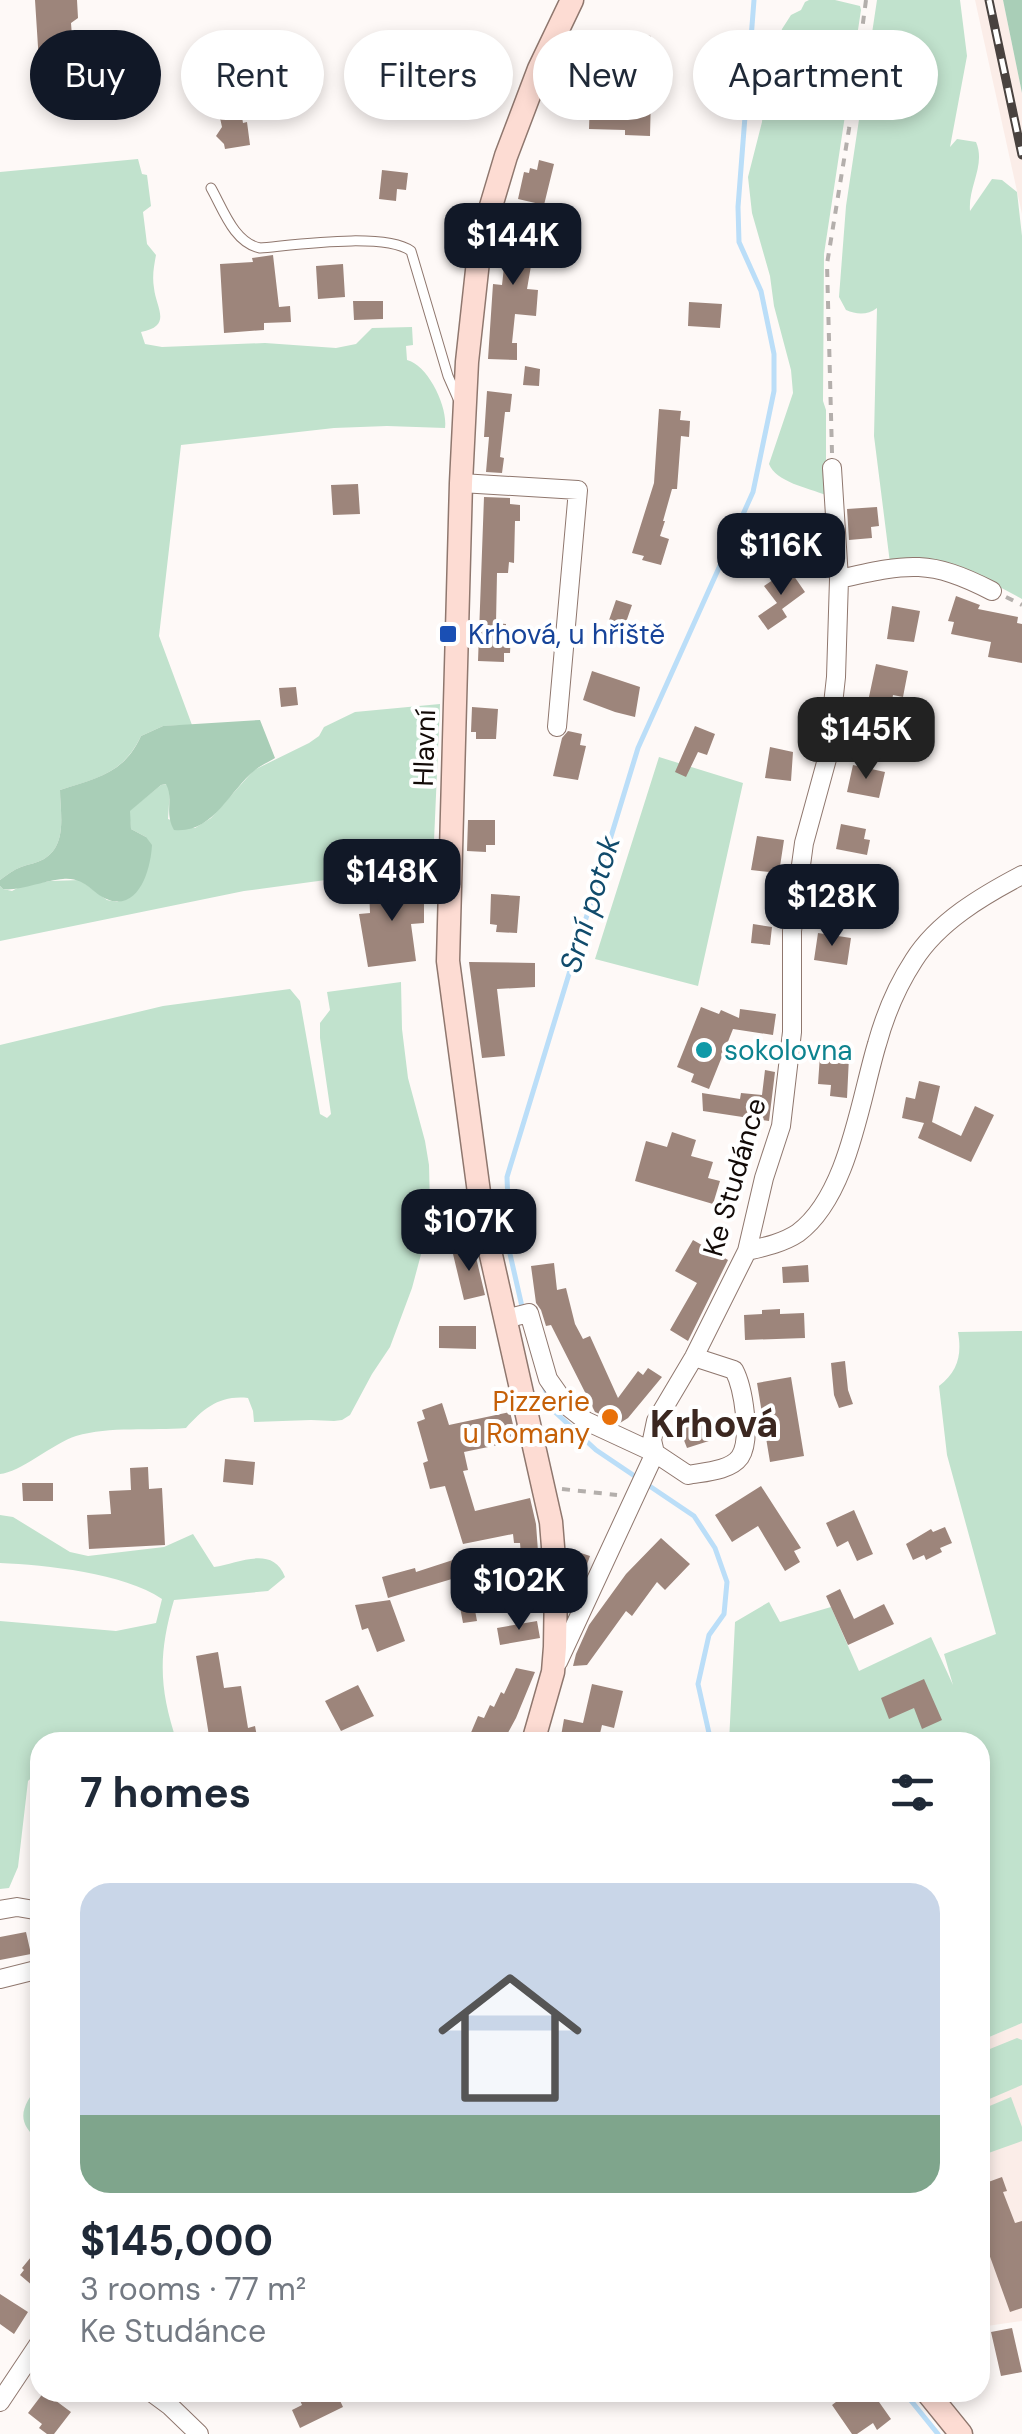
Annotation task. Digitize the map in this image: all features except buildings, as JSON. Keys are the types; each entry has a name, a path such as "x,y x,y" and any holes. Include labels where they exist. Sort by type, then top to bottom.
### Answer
{"street":[{"name":"Hlavní","path":"536,1732 553,1672 556,1584 551,1522 516,1316 482,1215 448,961 461,483 467,362 480,243 506,156 539,68 572,0"},
{"name":"Ke Studánce","path":"694,1357 748,1251 764,1178 781,1126 792,1032 792,932 804,843 827,759 836,677 839,579 832,468"},
{"path":"461,483 578,490 556,727"},
{"path":"839,579 899,566 920,566 965,576 992,591"},
{"path":"748,1251 798,1233 832,1192 856,1126 883,1024 916,956 940,929 1000,886 1022,876"},
{"path":"516,1316 548,1379 567,1406 652,1461 688,1475 726,1467 740,1457 745,1440 743,1398 734,1370 694,1357 656,1421 652,1461 632,1493 553,1672"},
{"path":"0,1910 30,1909"},
{"path":"0,1980 30,1972"},
{"path":"0,2402 30,2357"},
{"path":"165,2402 199,2434"},
{"path":"935,2402 961,2434"}],"lane":[{"path":"211,188 248,246 376,240 403,245 411,251 448,376 466,418"}],"path":[{"path":"832,468 827,264 866,0"},
{"path":"556,1489 632,1493"}],"shaded area":[{"path":"975,0 1003,0 1022,93 1022,214"},
{"path":"1022,2023 1022,2321 990,2326 990,2037"}],"green space":[{"path":"835,0 860,6 858,30 782,30 805,2"},
{"path":"877,0 960,0 967,56 950,147 957,139 976,142 979,151 970,211 992,179 1002,180 1017,192 1022,236 1022,599 966,569 929,559 890,563 874,436 877,308 866,313 850,312 839,297 846,206 859,120 938,120 938,30 872,30"},
{"path":"1003,0 1022,0 1022,93"},
{"path":"844,120 824,254 826,495 785,480 769,464 793,393 770,276 752,213 748,177 762,122"},
{"path":"138,159 142,174 147,175 151,206 143,212 147,244 156,255 153,284 160,315 157,325 141,332 145,344 162,347 265,343 336,348 356,344 372,328 412,327 413,345 406,346 407,360 422,370 435,388 445,428 334,428 181,445 159,636 192,725 163,726 141,736 117,767 60,790 60,837 52,853 0,880 0,172"},
{"path":"440,704 433,864 426,871 244,891 0,941 0,886 12,891 50,881 80,880 107,900 117,902 136,891 146,837 131,829 129,811 161,785 167,784 170,789 168,819 195,828 211,818 254,770 309,743 324,727 355,712"},
{"path":"260,720 275,758 255,770 210,818 188,829 174,830 166,784 130,811 131,829 152,845 147,874 130,898 112,901 71,879 15,889 0,886 0,880 8,874 44,859 57,845 61,828 60,790 117,767 141,736 163,726"},
{"path":"659,757 743,783 698,986 595,959"},
{"path":"401,982 408,1078 429,1165 427,1232 390,1347 350,1415 334,1421 254,1422 248,1398 229,1399 206,1409 186,1428 117,1430 76,1436 17,1469 0,1474 0,1045 163,1006 290,989 300,1001 320,1114 327,1118 331,1114 320,1023 330,1010 327,992"},
{"path":"1022,1331 1022,2023 990,2037 990,1732 730,1732 735,1622 769,1602 780,1622 831,1607 859,1671 931,1637 953,1685 944,1654 996,1634 947,1455 939,1386 957,1362 958,1332"},
{"path":"0,1515 13,1517 70,1552 88,1556 164,1547 193,1534 214,1567 264,1559 280,1567 285,1577 268,1591 174,1600 165,1638 163,1671 174,1732 30,1732 30,1779 18,1867 9,1888 0,1889 0,1621 116,1631 156,1623 162,1599 106,1577 61,1568 0,1563"},
{"path":"1017,2038 1022,2040 1022,2085 990,2099 990,2049"},
{"path":"30,2097 30,2131 24,2120"},
{"path":"1011,2097 1022,2127 1022,2141 990,2152 990,2106"}],"waterway":[{"name":"Srní potok","path":"523,1311 510,1254 507,1177 638,748 753,492 774,391 774,354 761,291 739,242 738,207 754,0"},
{"name":"Srní potok","path":"543,1384 555,1412 596,1450 694,1516 715,1548 727,1582 724,1614 709,1635 698,1684 709,1732"},
{"name":"Srní potok","path":"912,2402 938,2434"}],"railway":[{"path":"989,0 1022,155"}],"place":[{"name":"Krhová, u hřiště","path":"448,634"},
{"name":"sokolovna","path":"704,1050"},
{"name":"Pizzerie u Romany","path":"610,1417"}],"district":[{"name":"Krhová","path":"714,1424"}]}
